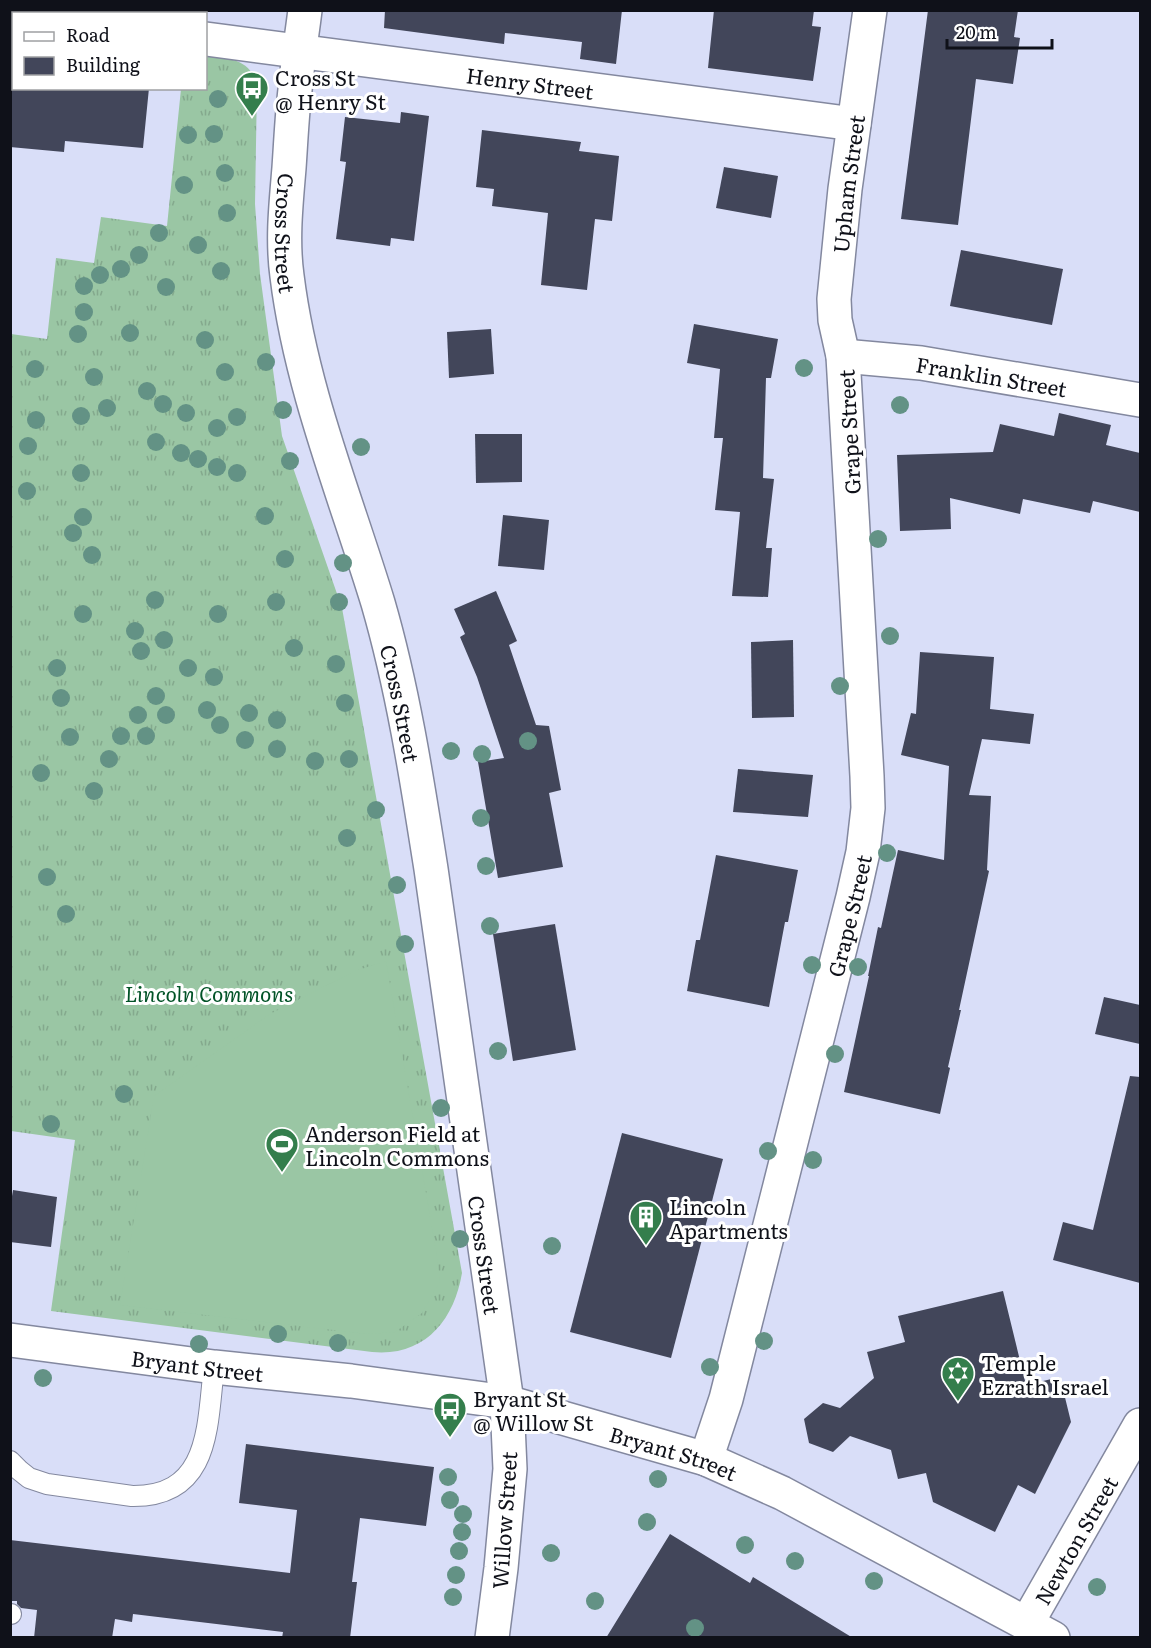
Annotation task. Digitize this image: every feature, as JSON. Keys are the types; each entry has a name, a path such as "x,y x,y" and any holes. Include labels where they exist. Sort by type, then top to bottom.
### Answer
{"main road":[{"name":"Cross Street","path":"305,10 295,84 284,219 287,277 313,403 378,605 407,731 431,869 507,1402"},
{"name":"Upham Street","path":"843,356 835,320 834,299 844,201 870,10"},
{"name":"Henry Street","path":"207,39 854,124"},
{"name":"Franklin Street","path":"843,356 921,363 1140,400"},
{"name":"Grape Street","path":"706,1459 726,1399 851,908 863,852 867,776 843,356"},
{"name":"Bryant Street","path":"10,1340 507,1402 706,1459 790,1497 1040,1630"},
{"name":"Willow Street","path":"492,1638 510,1469 507,1402"},
{"name":"Newton Street","path":"1040,1630 1140,1425"}],"lane":[{"path":"10,1461 24,1474 47,1484 132,1496 157,1494 169,1489 185,1478 200,1457 205,1439 214,1366"}],"green space":[{"name":"Lincoln Commons","path":"207,56 238,62 254,76 257,85 255,204 260,274 282,436 342,608 462,1273 452,1306 444,1320 434,1332 407,1349 372,1352 51,1311 75,1140 11,1131 11,334 47,339 56,258 94,263 101,217 167,226 181,90 207,90"},
{"name":"Anderson Field at Lincoln Commons","path":"386,961 440,1281 422,1313 395,1332 367,1334 120,1305 154,1096 270,1014 355,971"}],"building":[{"path":"385,10 622,10 616,64 580,59 582,42 505,33 504,44 384,28"},
{"path":"714,10 814,10 812,26 821,27 813,81 708,68"},
{"path":"928,10 1018,10 1014,37 1020,38 1013,84 976,79 958,225 901,219"},
{"path":"10,88 12,90 149,90 143,148 65,141 64,152 10,147"},
{"path":"401,112 429,116 414,241 391,238 390,246 336,239 346,162 340,161 345,117 400,123"},
{"path":"482,130 581,142 579,151 619,156 612,221 595,219 587,290 541,285 548,213 492,206 494,189 476,187"},
{"path":"724,167 778,176 771,218 716,208"},
{"path":"961,250 1063,269 1052,325 950,306"},
{"path":"694,324 778,339 771,378 766,378 763,478 774,479 766,548 772,548 768,597 732,596 740,512 715,510 723,438 714,438 720,369 687,363"},
{"path":"491,329 494,374 449,378 447,332"},
{"path":"1059,413 1111,425 1106,445 1140,453 1140,512 1093,501 1090,513 1023,499 1020,514 950,498 951,529 900,531 897,455 993,452 1000,424 1054,436"},
{"path":"475,434 522,434 522,482 476,483"},
{"path":"503,515 549,520 544,570 498,566"},
{"path":"496,591 517,641 509,645 536,725 549,726 561,790 549,793 563,867 498,878 478,762 504,758 477,677 460,637 465,634 454,609"},
{"path":"793,640 794,717 752,718 751,642"},
{"path":"920,652 994,657 990,709 1034,714 1030,744 982,739 969,795 991,796 987,870 989,871 959,1010 961,1010 940,1114 844,1092 878,927 881,928 898,850 944,860 949,766 901,755 911,713 916,714"},
{"path":"738,769 813,775 808,817 733,812"},
{"path":"716,855 798,870 788,922 785,922 769,1007 687,991 696,940 700,940"},
{"path":"555,924 576,1050 513,1061 493,934"},
{"path":"1104,997 1140,1005 1140,1044 1095,1034"},
{"path":"1130,1076 1140,1077 1140,1283 1053,1260 1063,1222 1093,1230"},
{"name":"Lincoln Apartments","path":"622,1133 723,1159 671,1358 570,1332"},
{"path":"13,1190 57,1197 51,1247 10,1242 10,1208"},
{"path":"1003,1291 1026,1385 1060,1377 1071,1422 1035,1494 1018,1485 995,1532 933,1502 926,1473 898,1479 891,1450 850,1436 833,1452 809,1443 804,1419 823,1403 840,1408 874,1378 867,1352 905,1342 898,1316"},
{"path":"246,1444 434,1467 426,1526 360,1518 352,1582 357,1582 350,1638 282,1638 283,1632 133,1614 132,1622 115,1619 112,1638 34,1638 37,1610 21,1608 17,1601 10,1601 10,1540 290,1573 297,1510 239,1503"},
{"path":"670,1534 750,1583 753,1577 853,1638 606,1638"}],"place":[{"name":"Cross St @ Henry St","path":"252,117"},
{"name":"Anderson Field at Lincoln Commons","path":"282,1173"},
{"name":"Lincoln Apartments","path":"646,1246"},
{"name":"Temple Ezrath Israel","path":"958,1402"},
{"name":"Bryant St @ Willow St","path":"450,1438"}]}
